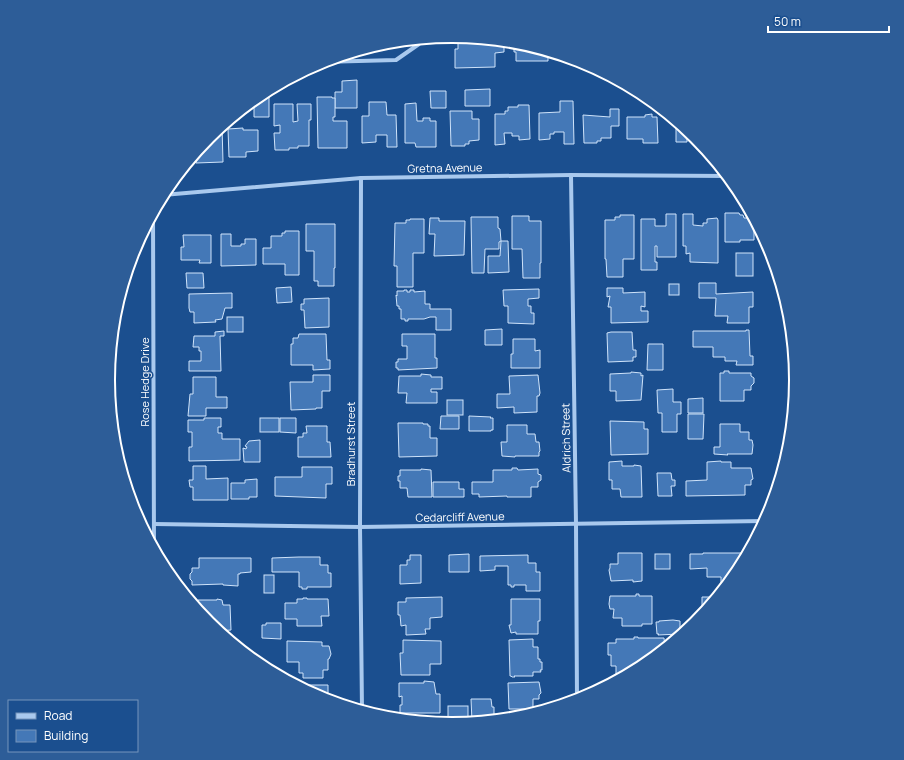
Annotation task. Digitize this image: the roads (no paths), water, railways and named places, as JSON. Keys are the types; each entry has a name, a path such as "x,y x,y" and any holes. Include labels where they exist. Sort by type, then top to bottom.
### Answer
{"street":[{"path":"343,61 396,60 417,45"},
{"name":"Gretna Avenue","path":"171,194 361,178 571,175 720,176"},
{"name":"Aldrich Street","path":"571,175 577,693"},
{"name":"Bradhurst Street","path":"361,178 360,527 362,705"},
{"name":"Rose Hedge Drive","path":"152,227 154,537"},
{"name":"Cedarcliff Avenue","path":"154,524 360,527 758,521"}]}
